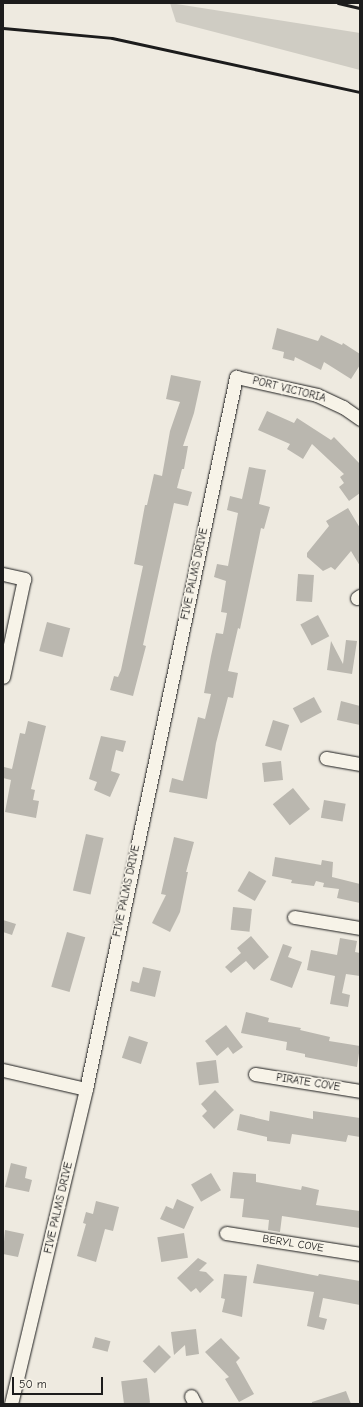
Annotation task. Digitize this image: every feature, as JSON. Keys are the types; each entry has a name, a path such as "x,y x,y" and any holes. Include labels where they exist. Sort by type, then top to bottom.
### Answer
{"street":[{"name":"PORT VICTORIA","path":"236,377 317,395 343,407 360,419"},
{"name":"FIVE PALMS DRIVE","path":"11,1404 86,1089 236,377"},
{"path":"3,574 24,579 3,677"},
{"path":"326,758 360,764"},
{"path":"294,917 360,928"},
{"path":"3,1070 86,1089"},
{"name":"PIRATE COVE","path":"255,1074 360,1091"},
{"name":"BERYL COVE","path":"226,1234 360,1254"}],"shaded area":[{"path":"170,3 360,33 360,70 176,22"}],"building":[{"path":"277,328 318,341 321,335 342,345 343,343 360,354 360,365 351,379 324,362 321,370 295,357 294,361 283,358 284,352 272,349"},
{"path":"171,375 201,381 194,413 183,446 188,446 184,469 182,469 177,488 192,492 188,506 174,503 143,645 146,646 133,696 110,690 114,676 118,677 121,670 143,566 134,564 145,505 147,505 154,474 162,476 170,431 180,402 166,399"},
{"path":"267,411 294,423 297,418 331,440 334,437 360,464 360,493 349,501 339,487 344,483 340,477 344,474 312,444 303,459 287,449 290,444 258,430"},
{"path":"249,467 266,470 259,504 270,507 264,529 261,528 240,629 238,628 228,671 238,673 233,698 228,697 216,743 207,799 169,792 172,778 183,781 198,717 205,719 211,694 204,693 211,656 216,633 223,634 227,613 221,612 226,581 214,577 217,564 228,566 238,513 227,510 230,496 242,499"},
{"path":"348,508 360,528 360,566 351,551 335,570 331,567 323,571 307,557 307,553 329,526 326,521"},
{"path":"298,574 314,575 312,602 296,601"},
{"path":"318,615 329,636 312,646 300,624"},
{"path":"47,622 70,628 62,657 39,651"},
{"path":"346,640 357,641 352,674 327,670 331,641 343,664"},
{"path":"314,697 322,712 301,723 293,708"},
{"path":"341,701 360,706 360,725 337,720"},
{"path":"273,720 289,725 281,751 265,746"},
{"path":"28,721 46,726 31,789 35,790 33,800 39,801 36,818 5,812 11,780 3,778 4,767 12,769 20,733 25,734"},
{"path":"101,736 126,741 123,752 116,750 111,771 120,774 110,797 94,790 97,782 89,779"},
{"path":"281,761 283,780 264,782 262,763"},
{"path":"293,788 310,809 290,825 273,804"},
{"path":"324,800 346,804 343,822 321,818"},
{"path":"86,834 104,838 90,895 73,891"},
{"path":"174,837 194,842 186,872 188,872 180,912 170,932 152,923 166,895 161,894"},
{"path":"275,857 321,865 322,860 333,862 332,877 360,884 360,903 337,898 339,889 323,887 324,883 316,881 314,886 291,883 292,880 272,876"},
{"path":"249,871 266,881 255,901 238,891"},
{"path":"233,907 252,909 249,932 231,930"},
{"path":"3,920 16,924 12,935 3,932"},
{"path":"67,932 85,937 70,992 51,987"},
{"path":"251,936 269,957 254,970 246,961 231,973 225,967 241,953 237,948"},
{"path":"340,938 357,941 355,952 360,953 360,976 346,974 342,993 350,995 348,1007 330,1004 335,976 307,970 311,950 337,955"},
{"path":"283,944 292,947 288,957 302,962 292,988 270,980"},
{"path":"143,967 161,971 155,997 130,991 132,981 139,983"},
{"path":"246,1012 269,1018 268,1022 301,1028 300,1030 330,1037 329,1041 360,1046 357,1067 305,1057 305,1054 286,1050 287,1042 241,1033"},
{"path":"226,1025 243,1047 233,1054 228,1047 217,1056 205,1041"},
{"path":"129,1036 148,1042 141,1064 122,1058"},
{"path":"216,1060 219,1083 199,1085 196,1062"},
{"path":"215,1090 234,1110 214,1129 202,1116 207,1111 201,1104"},
{"path":"270,1111 313,1119 313,1111 360,1118 360,1137 348,1135 346,1142 292,1134 290,1144 267,1141 267,1137 237,1130 240,1114 269,1121"},
{"path":"11,1163 27,1167 25,1178 32,1180 29,1192 5,1187"},
{"path":"233,1172 256,1174 256,1182 301,1190 302,1186 319,1190 316,1205 360,1211 360,1228 282,1216 280,1232 268,1230 269,1220 242,1217 244,1199 230,1198"},
{"path":"211,1173 221,1190 201,1202 191,1184"},
{"path":"177,1199 194,1207 184,1229 160,1219 166,1206 173,1209"},
{"path":"96,1201 119,1207 113,1231 105,1229 96,1262 77,1256 86,1224 83,1223 86,1212 93,1214"},
{"path":"5,1230 24,1234 18,1257 3,1254"},
{"path":"184,1233 188,1258 161,1262 157,1237"},
{"path":"198,1258 207,1263 199,1271 206,1272 214,1280 200,1293 196,1288 191,1292 177,1278"},
{"path":"257,1264 318,1276 319,1274 360,1281 360,1305 323,1298 319,1317 327,1319 324,1330 307,1326 314,1292 253,1283"},
{"path":"224,1274 247,1276 242,1317 222,1312 225,1299 221,1298"},
{"path":"196,1329 199,1354 186,1356 185,1345 174,1355 171,1332"},
{"path":"95,1337 110,1341 108,1352 92,1348"},
{"path":"221,1338 240,1358 236,1362 254,1394 239,1402 225,1379 229,1377 205,1352"},
{"path":"159,1345 171,1357 155,1373 143,1361"},
{"path":"147,1378 150,1403 124,1404 121,1381"},
{"path":"346,1391 351,1404 312,1404 312,1402"}],"railway":[{"path":"338,3 360,8"},
{"path":"3,28 112,38 360,92"}]}
